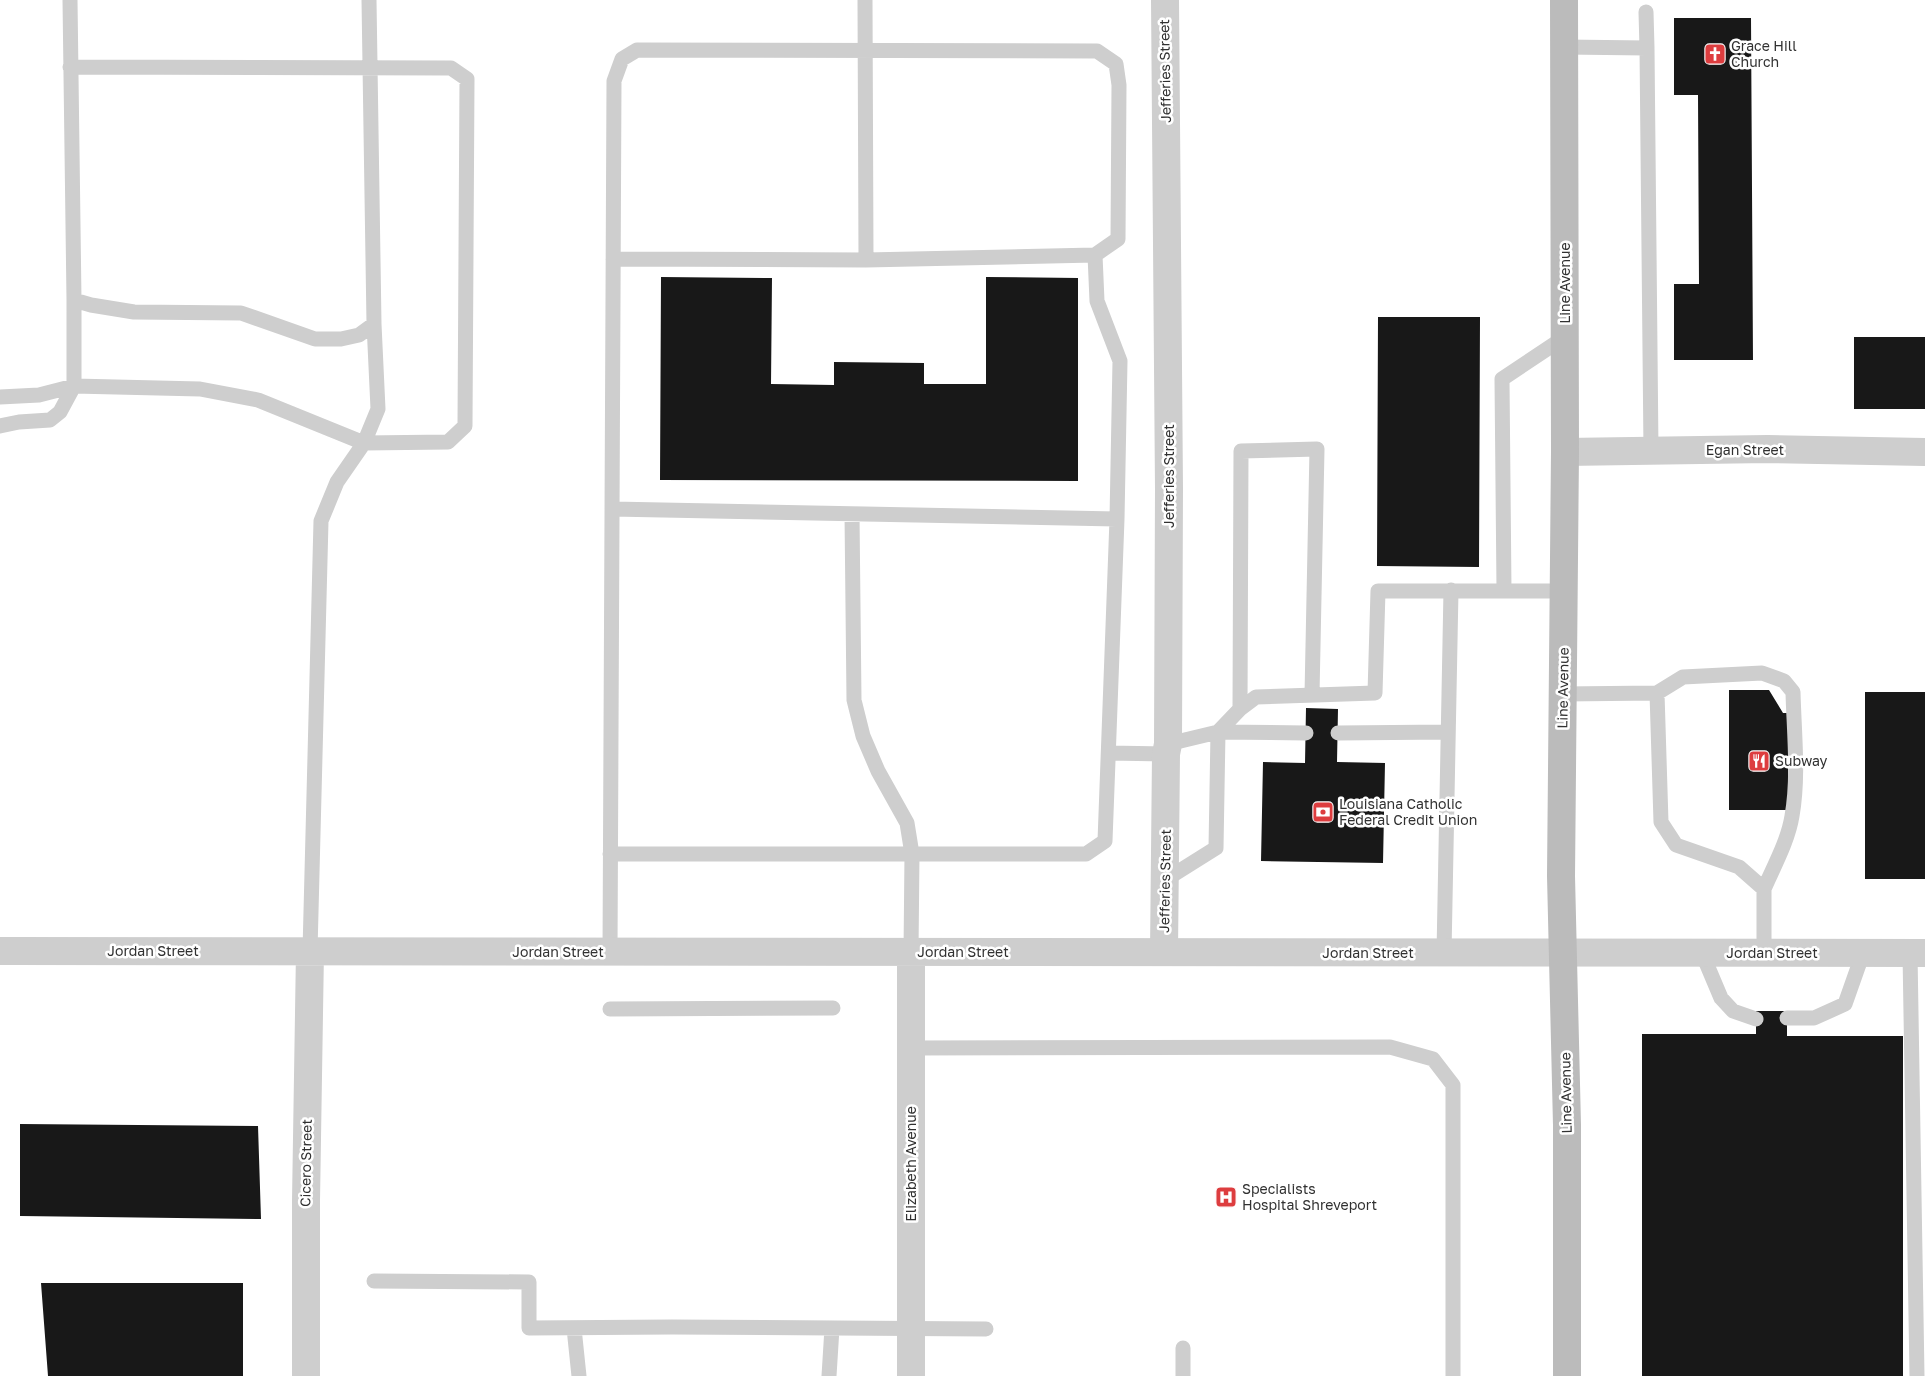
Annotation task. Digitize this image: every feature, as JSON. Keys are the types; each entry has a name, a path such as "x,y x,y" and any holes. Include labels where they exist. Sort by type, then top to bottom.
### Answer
{"main road":[{"name":"Line Avenue","path":"1564,0 1566,452 1561,876 1567,1125 1567,1376"}],"street":[{"name":"Jefferies Street","path":"1164,952 1169,490 1165,0"},
{"name":"Egan Street","path":"1566,452 1768,449 1925,452"},
{"name":"Jordan Street","path":"0,951 1917,953"},
{"name":"Cicero Street","path":"306,1376 306,1201 310,951"},
{"name":"Elizabeth Avenue","path":"911,952 911,1376"}],"lane":[{"path":"0,426 19,422 50,420 60,412 74,386 70,0"},
{"path":"310,951 322,521 337,482 364,443 378,409 374,324 369,0"},
{"path":"865,0 866,260"},
{"path":"1646,12 1651,450"},
{"path":"1564,47 1647,48"},
{"path":"610,952 610,854 612,509 613,259 614,82 622,59 637,50 1097,51 1116,64 1119,85 1118,239 1095,255 866,260 613,259"},
{"path":"0,397 39,395 74,386 200,389 258,400 364,443 448,442 465,426 467,79 451,68 70,67"},
{"path":"610,854 1086,854 1105,842 1117,518 1120,361 1097,301 1095,255"},
{"path":"74,300 134,312 241,314 314,339 341,339 359,335 374,324"},
{"path":"1504,590 1502,379 1565,337"},
{"path":"1240,709 1241,450 1317,449 1312,695"},
{"path":"612,509 1117,518"},
{"path":"852,514 854,700 863,736 878,771 906,823 912,854 911,952"},
{"path":"1444,953 1451,590"},
{"path":"1165,880 1216,848 1218,732 1240,709 1256,697 1375,693 1378,591 1564,591"},
{"path":"1563,694 1657,694 1683,677 1762,673 1784,681 1793,692 1795,775 1792,817 1783,845 1764,889 1764,953"},
{"path":"1657,694 1661,822 1676,845 1739,867 1764,889"},
{"path":"1109,753 1167,749 1218,732 1306,733"},
{"path":"1338,733 1447,732"},
{"path":"1702,953 1721,998 1733,1011 1756,1019"},
{"path":"1787,1018 1814,1018 1845,1004 1863,953"},
{"path":"1917,953 1917,1376"},
{"path":"610,1009 833,1008"},
{"path":"911,1048 1390,1047 1433,1059 1452,1085 1453,1376"},
{"path":"374,1281 529,1282 529,1328 986,1329"},
{"path":"574,1328 580,1376"},
{"path":"829,1376 832,1328"},
{"path":"1182,1348 1183,1376"}],"building":[{"path":"1674,18 1751,18 1753,360 1674,360 1674,284 1699,284 1698,95 1674,95"},
{"path":"661,277 772,278 771,384 834,385 834,362 924,363 924,384 986,384 986,277 1078,278 1078,481 660,480"},
{"path":"1378,317 1480,317 1479,567 1377,566"},
{"path":"1854,337 1925,337 1925,409 1854,409"},
{"name":"Subway","path":"1729,690 1769,690 1783,713 1788,713 1788,810 1729,810"},
{"path":"1865,692 1925,692 1925,879 1865,879"},
{"name":"Louisiana Catholic Federal Credit Union","path":"1306,708 1338,709 1337,762 1385,763 1383,863 1261,861 1263,762 1305,763"},
{"path":"1756,1011 1787,1011 1787,1036 1903,1036 1903,1376 1642,1376 1642,1034 1756,1034"},
{"path":"20,1124 258,1126 261,1219 20,1216"},
{"path":"41,1283 243,1283 243,1376 48,1376"}],"place":[{"name":"Grace Hill Church","path":"1715,54"},
{"name":"Subway","path":"1759,761"},
{"name":"Louisiana Catholic Federal Credit Union","path":"1323,812"},
{"name":"Specialists Hospital Shreveport","path":"1226,1197"}]}
